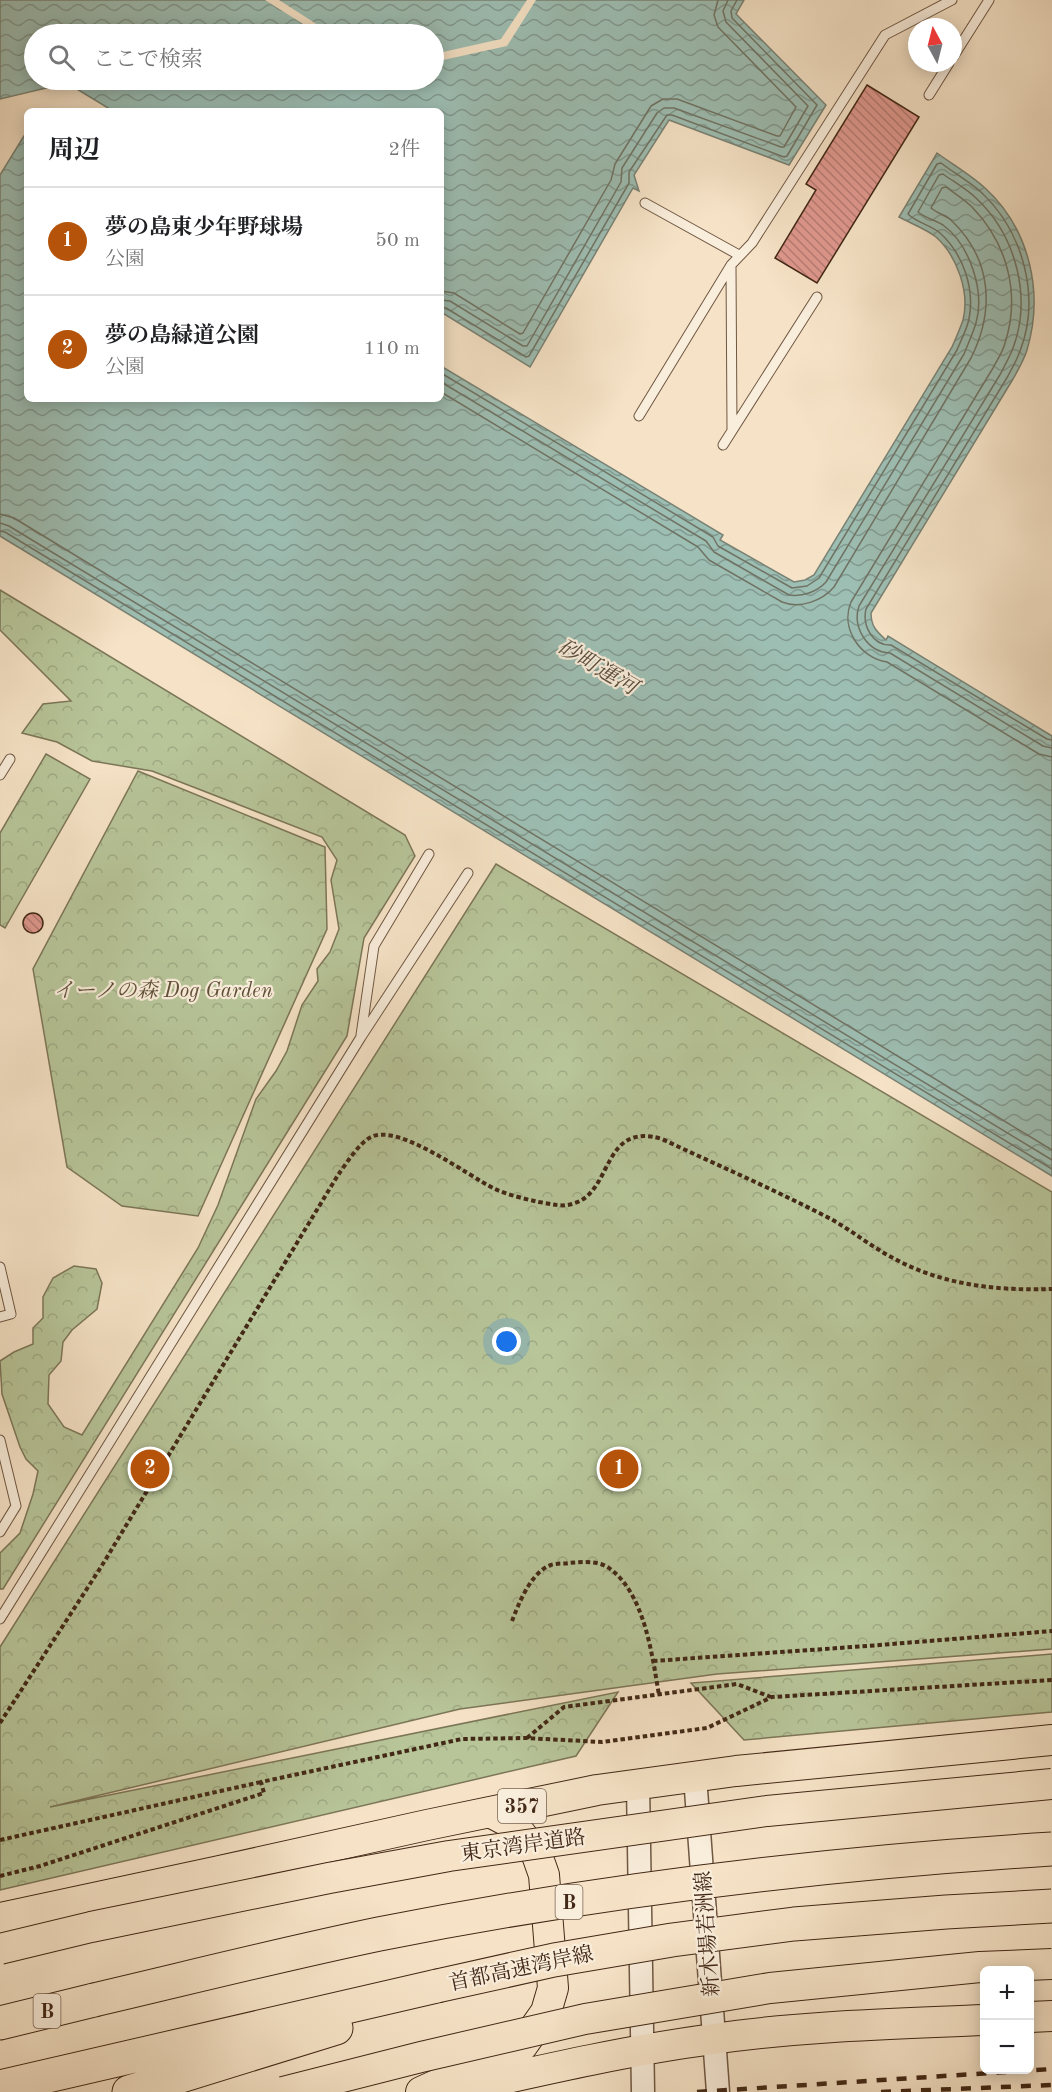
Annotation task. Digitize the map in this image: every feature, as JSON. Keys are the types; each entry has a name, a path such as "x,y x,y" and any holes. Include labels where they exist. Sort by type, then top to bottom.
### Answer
{"highway":[{"name":"357","path":"0,1918 490,1812 638,1784 695,1776 1052,1740"},
{"name":"東京湾岸道路","path":"0,1949 91,1927 329,1878 461,1854 767,1811 1052,1784"},
{"path":"421,2092 522,2046 546,2012 553,1988 544,1875 537,1854 513,1824 490,1812"},
{"name":"B","path":"0,2023 378,1935 513,1910 670,1887 826,1868 1052,1849"},
{"name":"首都高速湾岸線","path":"0,2087 554,1960 672,1940 794,1924 1052,1906"},
{"path":"283,2092 432,2054 609,2015 782,1987 980,1967 1052,1964"},
{"path":"129,2092 302,2040 396,2008 437,1986"},
{"path":"0,2008 93,2000"},
{"path":"1034,2017 1052,2016"},
{"path":"446,2092 641,2050 715,2038 828,2028 980,2020"}],"street":[{"name":"新木場若洲線","path":"695,1776 718,2092"},
{"path":"638,1784 643,2092"}],"lane":[{"path":"639,416 731,265 752,243 885,35 952,0"},
{"path":"962,43 989,0"},
{"path":"928,95 943,72"},
{"path":"645,203 739,255"},
{"path":"731,265 732,431"},
{"path":"723,445 817,297"},
{"path":"0,775 10,759"},
{"path":"361,1037 374,946 429,854"},
{"path":"0,1619 361,1037 468,873"},
{"path":"0,1267 4,1299 11,1314 0,1317"},
{"path":"0,1440 16,1506 0,1532"}],"path":[{"path":"0,1723 101,1567 338,1175 370,1137 385,1134 408,1139 497,1190 561,1206 578,1203 593,1191 613,1153 627,1142 648,1134 662,1138 828,1218 895,1260 922,1271 982,1287 1052,1289"},
{"path":"512,1621 521,1598 534,1578 550,1565 590,1561 609,1568 625,1585 641,1613 650,1642 659,1695"},
{"path":"653,1661 1052,1631"},
{"path":"0,1840 462,1739 526,1738 602,1742 706,1728 772,1697 1052,1680"},
{"path":"526,1738 564,1707 737,1684 772,1697"},
{"path":"0,1876 40,1866 264,1793 261,1782"}],"green space":[{"path":"0,590 405,835 415,856 364,938 347,1036 3,1589 0,1589 0,1553 20,1533 38,1471 26,1459 20,1447 2,1394 0,1361 33,1344 33,1328 43,1318 43,1297 53,1278 74,1266 96,1269 102,1283 97,1309 72,1330 63,1342 61,1361 49,1375 48,1404 64,1427 82,1435 198,1248 218,1205 256,1099 287,1051 302,1005 318,981 317,969 330,952 339,929 331,880 337,860 322,837 152,771 92,761 57,742 22,733 43,704 71,701 0,630"},
{"path":"46,754 90,779 5,928 0,925 0,833"},
{"name":"イーノの森 Dog Garden","path":"138,771 325,847 327,929 198,1216 122,1206 67,1167 33,969"},
{"path":"496,864 1052,1192 1052,1649 717,1674 460,1709 50,1807 618,1692 576,1756 0,1890 0,1647"},
{"path":"1052,1654 1052,1712 744,1740 691,1683"}],"water":[{"path":"0,0 744,0 736,14 826,105 789,165 669,120 634,175 639,191 633,188 530,367 444,314 444,108 108,108 78,90 444,90 444,24 24,24 24,90 38,90 0,99"},
{"name":"砂町運河","path":"24,136 24,402 444,402 444,368 723,535 720,540 794,582 814,575 952,347 963,320 965,298 963,286 950,254 932,234 899,217 937,153 985,188 1013,223 1023,242 1029,263 1034,306 1027,350 1013,379 871,613 871,618 879,634 886,640 888,636 1052,736 1052,1176 0,536 0,175"}],"pier":[{"path":"265,0 279,0 316,24 303,24"},
{"path":"527,0 536,0 507,46 444,60 444,52 501,39"}],"building":[{"path":"867,85 919,117 817,283 775,258 816,190 806,184"},
{"path":"29,913 37,913 43,919 43,927 37,933 29,933 23,927 23,919"}],"railway":[{"path":"697,2092 1052,2069"},
{"path":"881,2092 1052,2085"}],"place":[{"name":"夢の島緑道公園","path":"150,1469"},
{"name":"夢の島東少年野球場","path":"619,1469"}]}
